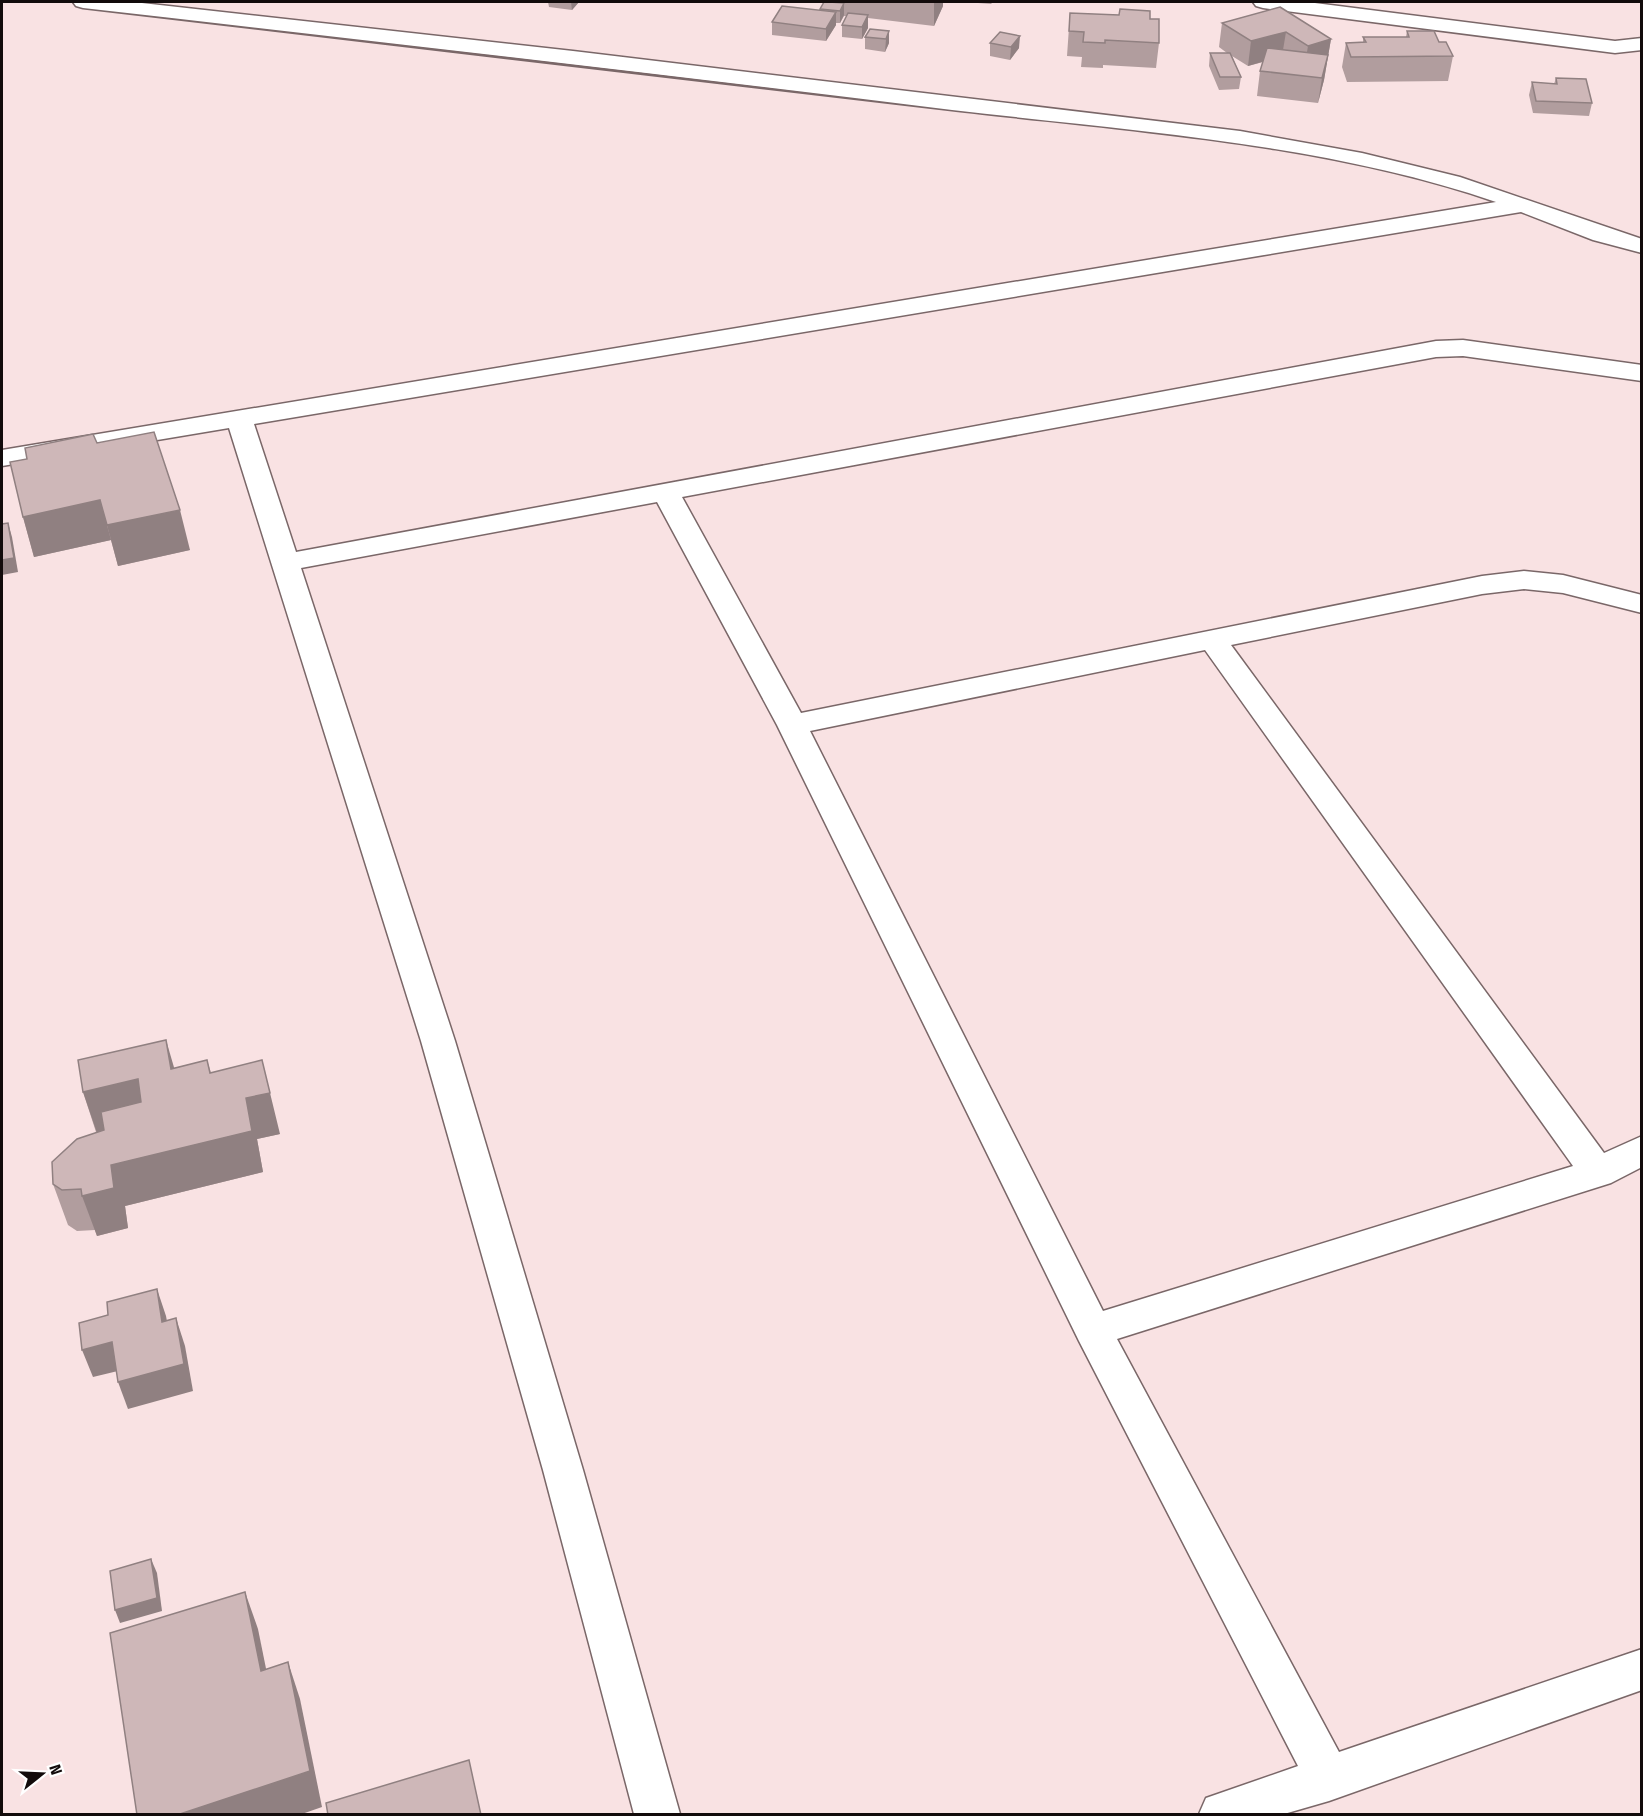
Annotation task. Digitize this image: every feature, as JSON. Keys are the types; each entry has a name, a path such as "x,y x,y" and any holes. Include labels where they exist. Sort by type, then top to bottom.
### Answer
{"street":[{"path":"83,2 585,59 1240,138 1321,151 1425,175 1524,205 1617,241 1641,246"},
{"path":"1263,2 1615,46 1641,44"},
{"path":"2,458 1524,205"},
{"path":"287,562 1436,350 1463,348 1641,373"},
{"path":"239,419 287,562 438,1041 563,1470 657,1815"},
{"path":"666,493 792,725 1093,1330 1329,1779"},
{"path":"792,725 1482,585 1524,580 1563,584 1641,604"},
{"path":"1213,641 1598,1173"},
{"path":"1093,1330 1598,1173 1641,1149"},
{"path":"1222,1815 1641,1669"}],"building":[{"path":"824,2 844,3 840,11 820,9"},
{"path":"782,6 836,12 826,29 772,22"},
{"path":"1280,7 1331,39 1308,46 1286,32 1251,41 1222,23"},
{"path":"1120,9 1150,11 1150,19 1159,19 1159,43 1105,40 1105,43 1083,42 1084,32 1069,31 1070,13 1119,15"},
{"path":"848,13 868,15 862,27 842,25"},
{"path":"870,29 889,31 886,39 865,37"},
{"path":"1407,31 1434,31 1439,42 1446,42 1453,56 1351,57 1346,43 1366,42 1363,37 1409,37"},
{"path":"1000,32 1020,36 1011,47 990,43"},
{"path":"1267,48 1328,55 1322,78 1260,71"},
{"path":"1210,53 1230,53 1241,77 1220,77"},
{"path":"1556,78 1586,79 1592,103 1536,101 1532,82 1557,84"},
{"path":"154,432 180,510 107,525 100,500 23,517 10,462 27,459 25,448 93,434 97,443"},
{"path":"8,523 14,558 2,560 2,524"},
{"path":"166,1040 171,1069 207,1060 210,1073 262,1060 270,1093 246,1098 252,1131 111,1165 114,1188 82,1196 81,1189 62,1190 53,1184 52,1162 77,1139 104,1130 101,1112 141,1102 138,1079 83,1092 78,1060"},
{"path":"157,1289 162,1322 176,1318 184,1364 118,1382 112,1342 82,1350 79,1323 108,1315 107,1302"},
{"path":"151,1559 157,1598 115,1610 110,1571"},
{"path":"245,1592 261,1671 288,1662 310,1771 177,1815 137,1815 110,1633"},
{"path":"469,1760 481,1815 328,1815 326,1803"}]}
